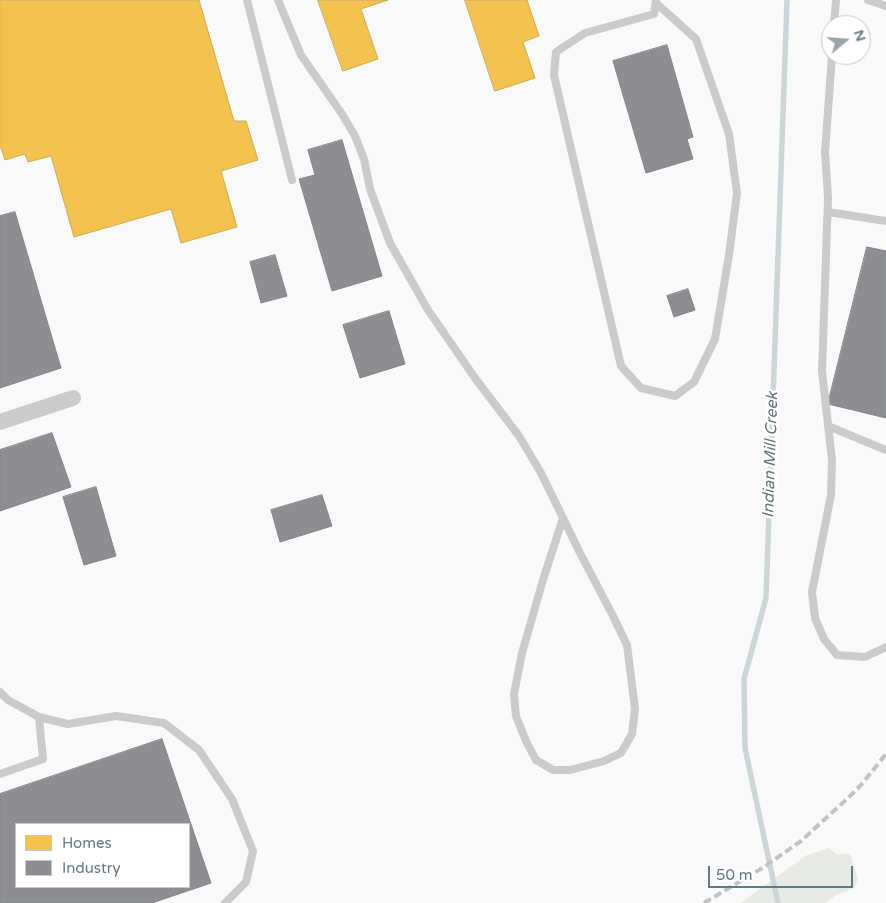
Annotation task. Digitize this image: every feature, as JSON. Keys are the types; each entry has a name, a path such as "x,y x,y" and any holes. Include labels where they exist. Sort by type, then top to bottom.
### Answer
{"street":[{"path":"0,422 73,398"}],"lane":[{"path":"247,0 292,180"},
{"path":"278,0 301,55 355,136 364,160 370,189 390,243 428,310 475,378 519,436 541,473 627,645 635,709 632,734 621,753 604,761 570,770 553,770 536,760 526,741 516,716 514,694 522,654 542,580 563,518"},
{"path":"835,15 836,0"},
{"path":"868,0 886,6"},
{"path":"656,1 696,39 730,134 737,193 715,339 694,382 675,396 641,388 621,366 554,75 556,52 586,33 654,14 656,1"},
{"path":"831,65 825,152 828,212 822,371 832,460 831,495 812,592 816,618 824,639 837,655 865,657 886,647"},
{"path":"828,212 886,221"},
{"path":"828,426 886,450"},
{"path":"0,692 8,700 39,717 68,724 116,716 164,723 198,750 232,799 253,851 246,882 225,903"},
{"path":"0,774 43,758 39,717"}],"shaded area":[{"path":"829,848 836,854 850,854 858,880 854,888 836,895 825,903 740,903 807,855"}],"building: Homes":[{"path":"0,0 199,0 234,121 246,121 258,160 221,171 237,227 181,243 171,209 74,237 51,156 28,162 25,154 5,160 0,148"},
{"path":"318,0 388,0 361,9 378,59 343,71"},
{"path":"465,0 527,0 539,36 523,42 535,78 495,91"}],"building: Industry":[{"path":"667,45 693,137 687,139 693,159 646,173 613,61"},
{"path":"342,140 382,276 332,291 299,179 315,175 308,150"},
{"path":"15,212 61,368 0,388 0,216"},
{"path":"867,247 886,251 886,418 828,404"},
{"path":"275,255 287,296 261,303 250,262"},
{"path":"688,289 695,310 674,317 667,296"},
{"path":"389,311 405,364 360,378 343,325"},
{"path":"52,433 71,487 0,511 0,450"},
{"path":"96,487 116,556 84,565 63,497"},
{"path":"322,495 332,526 280,542 271,510"},
{"path":"162,739 211,883 152,903 0,903 0,794"}],"waterway":[{"name":"Indian Mill Creek","path":"778,903 745,748 744,679 766,598 787,0"}],"railway":[{"path":"704,903 764,867 801,841 861,785 886,754"}]}
